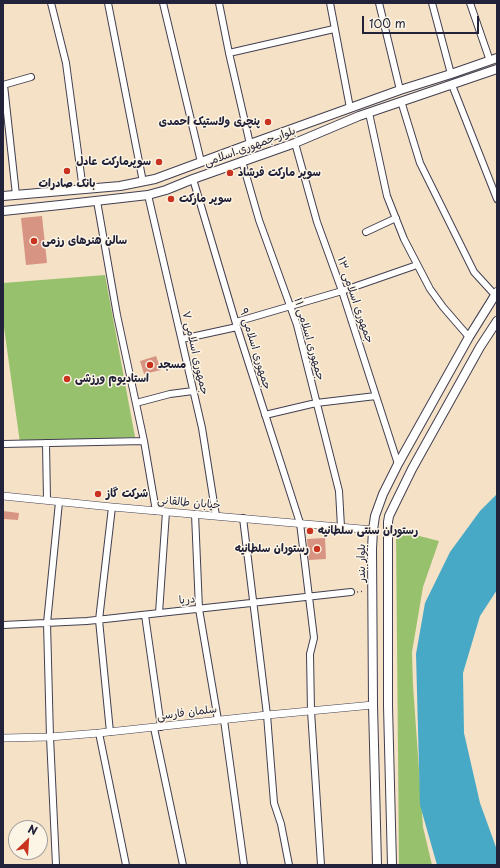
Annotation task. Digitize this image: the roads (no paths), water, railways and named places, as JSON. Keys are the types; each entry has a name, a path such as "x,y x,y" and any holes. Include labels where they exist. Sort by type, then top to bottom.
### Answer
{"main road":[{"name":"بلوار جمهوری اسلامی","path":"3,196 120,186 155,179 400,90 493,60"},
{"name":"بلوار جمهوری اسلامی","path":"3,211 148,195 166,190 192,179 295,143 401,101 497,69"},
{"name":"بلوار بندر","path":"377,865 373,705 373,530 375,516 383,494 398,464 469,337 496,293"},
{"path":"392,865 388,706 389,516 412,469 480,347 497,320"},
{"path":"374,766 390,765"}],"street":[{"path":"51,3 66,63 83,190"},
{"path":"108,3 143,182"},
{"path":"163,3 201,162"},
{"path":"219,3 250,144"},
{"path":"330,3 350,108"},
{"path":"379,3 400,90"},
{"path":"432,3 451,74"},
{"path":"470,3 493,60"},
{"path":"229,53 334,29"},
{"path":"16,195 3,85 31,77"},
{"path":"452,85 497,198"},
{"path":"401,101 420,162 474,272 496,293"},
{"path":"369,113 387,196 404,239 430,289 443,307 469,337"},
{"name":"جمهوری اسلامی ۱۳","path":"295,143 317,222 342,292 398,464"},
{"name":"جمهوری اسلامی ۱۱","path":"242,161 259,220 297,325 339,491 341,527"},
{"name":"جمهوری اسلامی ۹","path":"192,179 236,324 300,523 314,638 310,654 321,865"},
{"name":"جمهوری اسلامی ۷","path":"148,195 202,428 216,516"},
{"path":"97,201 117,315 144,441 156,511"},
{"path":"366,232 396,218"},
{"path":"182,339 236,324 290,306 342,292 417,265"},
{"path":"136,403 170,394 193,391"},
{"path":"265,415 316,403 376,396"},
{"path":"3,444 144,441"},
{"path":"46,443 47,500"},
{"name":"خیابان طالقانی","path":"3,496 373,530"},
{"path":"56,865 50,737 47,623 59,502"},
{"path":"110,732 99,620 112,507"},
{"path":"159,613 166,512"},
{"path":"195,514 199,608 221,720 244,865"},
{"path":"243,518 267,715 274,803 281,824 289,865"},
{"name":"دریا","path":"3,625 99,620 351,592"},
{"path":"145,615 158,727 183,865"},
{"name":"سلمان فارسی","path":"3,738 50,737 99,733 373,705"},
{"path":"99,733 126,865"}],"water":[{"path":"497,494 497,590 480,616 463,673 464,733 480,803 497,850 497,865 437,865 420,805 416,654 425,603 450,552 480,511"}],"place":[{"name":"پنچری ولاستیک احمدی","path":"268,122"},
{"name":"سوپرمارکت عادل","path":"159,162"},
{"name":"بانک صادرات","path":"67,171"},
{"name":"سوپر مارکت فرشاد","path":"230,173"},
{"name":"سوپر مارکت","path":"171,199"},
{"name":"سالن هنرهای رزمی","path":"34,241"},
{"name":"مسجد","path":"150,365"},
{"name":"استادیوم ورزشی","path":"67,379"},
{"name":"شرکت گاز","path":"98,494"},
{"name":"رستوران سنتی سلطانیه","path":"310,531"},
{"name":"رستوران سلطانیه","path":"317,549"}]}
